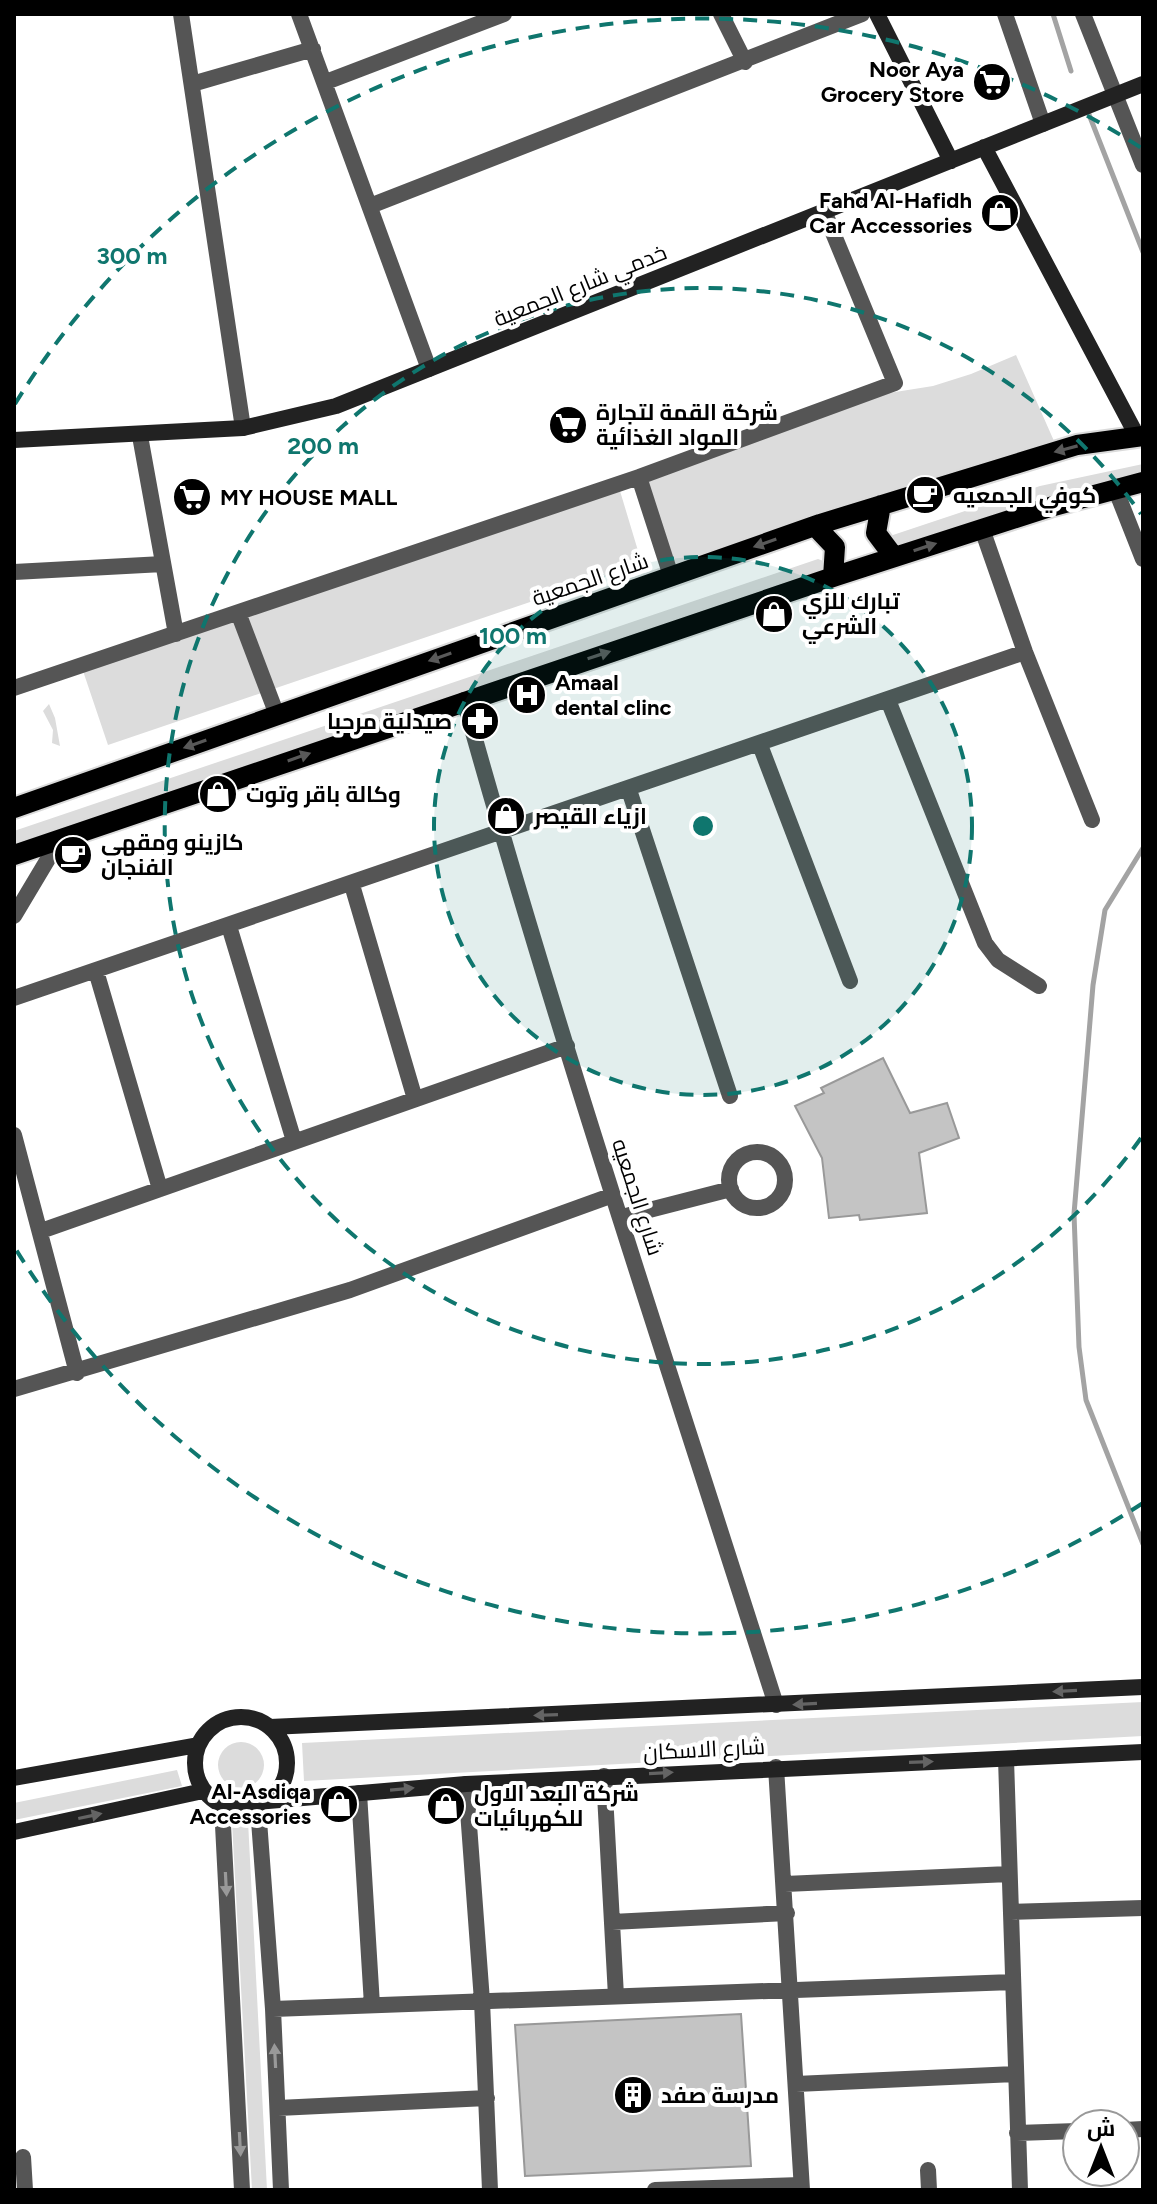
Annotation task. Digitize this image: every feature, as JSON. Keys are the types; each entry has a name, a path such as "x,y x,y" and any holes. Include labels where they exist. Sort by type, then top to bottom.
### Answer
{"main road":[{"path":"877,14 951,161"},
{"name":"خدمي شارع الجمعية","path":"14,440 140,436 243,428 336,406 1143,84"},
{"path":"984,147 1140,436"},
{"name":"شارع الجمعية","path":"14,808 815,526 1077,445 1140,436"},
{"path":"14,855 833,577 1115,488 1143,482"},
{"path":"881,505 876,533 894,557"},
{"path":"815,526 824,531 835,547 833,577"},
{"name":"شارع الاسكان","path":"270,1727 1143,1687"},
{"path":"236,1717 248,1718 270,1727 284,1746 287,1770 277,1792 263,1804 234,1809 222,1806 203,1791 195,1769 198,1745 213,1726 236,1717"},
{"path":"14,1778 198,1745"},
{"name":"شارع الاسكان","path":"263,1804 466,1784 1143,1752"},
{"path":"14,1832 203,1791"}],"street":[{"path":"181,14 243,428"},
{"path":"299,14 429,369"},
{"path":"326,82 504,14"},
{"path":"721,14 745,62"},
{"path":"370,206 862,14"},
{"path":"1005,14 1043,124"},
{"path":"1083,14 1118,94 1143,165"},
{"path":"192,84 313,49"},
{"path":"14,688 239,615 639,477 895,383 824,211"},
{"path":"140,436 176,634"},
{"path":"639,477 671,576"},
{"path":"1115,488 1143,559"},
{"path":"982,529 1025,652 1092,820"},
{"path":"14,572 163,564"},
{"path":"239,615 277,715"},
{"path":"14,998 352,885 1025,652"},
{"name":"شارع الجمعيه","path":"464,700 501,833 613,1195 776,1705"},
{"path":"888,700 985,943 998,960 1039,986"},
{"path":"760,745 850,981"},
{"path":"629,790 730,1096"},
{"path":"14,916 60,839"},
{"path":"352,885 415,1099"},
{"path":"229,926 294,1141"},
{"path":"96,971 160,1189"},
{"path":"41,1231 567,1046"},
{"path":"14,1135 77,1373"},
{"path":"622,1217 731,1189"},
{"path":"14,1389 77,1373 350,1290 613,1195"},
{"path":"1006,1759 1020,2190"},
{"path":"655,2190 802,2188 776,1767"},
{"path":"604,1776 616,1996"},
{"path":"466,1784 482,2001 490,2190"},
{"path":"359,1793 372,2005"},
{"path":"263,1804 281,2190"},
{"path":"222,1806 242,2190"},
{"path":"785,1884 1009,1874"},
{"path":"1011,1912 1143,1908"},
{"path":"612,1922 787,1913"},
{"path":"273,2009 1013,1982"},
{"path":"796,2084 1015,2074"},
{"path":"278,2108 487,2098"},
{"path":"1017,2133 1061,2132"},
{"path":"23,2157 25,2190"},
{"path":"928,2170 929,2190"}],"shaded area":[{"path":"1016,355 1054,441 676,569 638,474 889,393 933,386"},
{"path":"1143,464 1143,478 1088,486 893,550 888,542 893,535 1040,486"},
{"path":"617,481 642,564 108,745 81,665"},
{"path":"818,559 826,562 825,573 14,845 14,831"},
{"path":"49,704 60,746 52,743 53,730 43,711"},
{"path":"1143,1702 1143,1736 304,1781 302,1743"},
{"path":"241,1742 257,1749 264,1765 257,1781 241,1788 225,1781 218,1765 225,1749"},
{"path":"177,1770 182,1786 14,1820 14,1803"},
{"path":"248,1821 267,2190 252,2190 232,1822"}],"building":[{"path":"883,1058 910,1113 947,1103 959,1138 919,1153 927,1213 860,1220 859,1215 829,1218 822,1158 795,1106 824,1093 821,1088"},
{"name":"مدرسة صفد","path":"741,2014 751,2166 525,2176 515,2025"}],"waterway":[{"path":"1053,14 1071,71"},
{"path":"1088,112 1143,252"},
{"path":"1143,848 1105,910 1093,985 1074,1214 1079,1347 1086,1400 1143,1544"}],"place":[{"name":"Noor Aya Grocery Store","path":"992,82"},
{"name":"Fahd Al-Hafidh Car Accessories","path":"1000,213"},
{"name":"شركة القمة لتجارة المواد الغذائية","path":"568,425"},
{"name":"كوفي الجمعيه","path":"925,495"},
{"name":"MY HOUSE MALL","path":"192,497"},
{"name":"تبارك للزي الشرعي","path":"774,614"},
{"name":"Amaal dental clinc","path":"527,695"},
{"name":"صيدلية مرحبا","path":"480,721"},
{"name":"وكالة باقر وتوت","path":"218,794"},
{"name":"ازياء القيصر","path":"506,816"},
{"name":"كازينو ومقهى الفنجان","path":"73,855"},
{"name":"Al-Asdiqa Accessories","path":"339,1804"},
{"name":"شركة البعد الاول للكهربائيات","path":"446,1806"},
{"name":"مدرسة صفد","path":"633,2095"}]}
